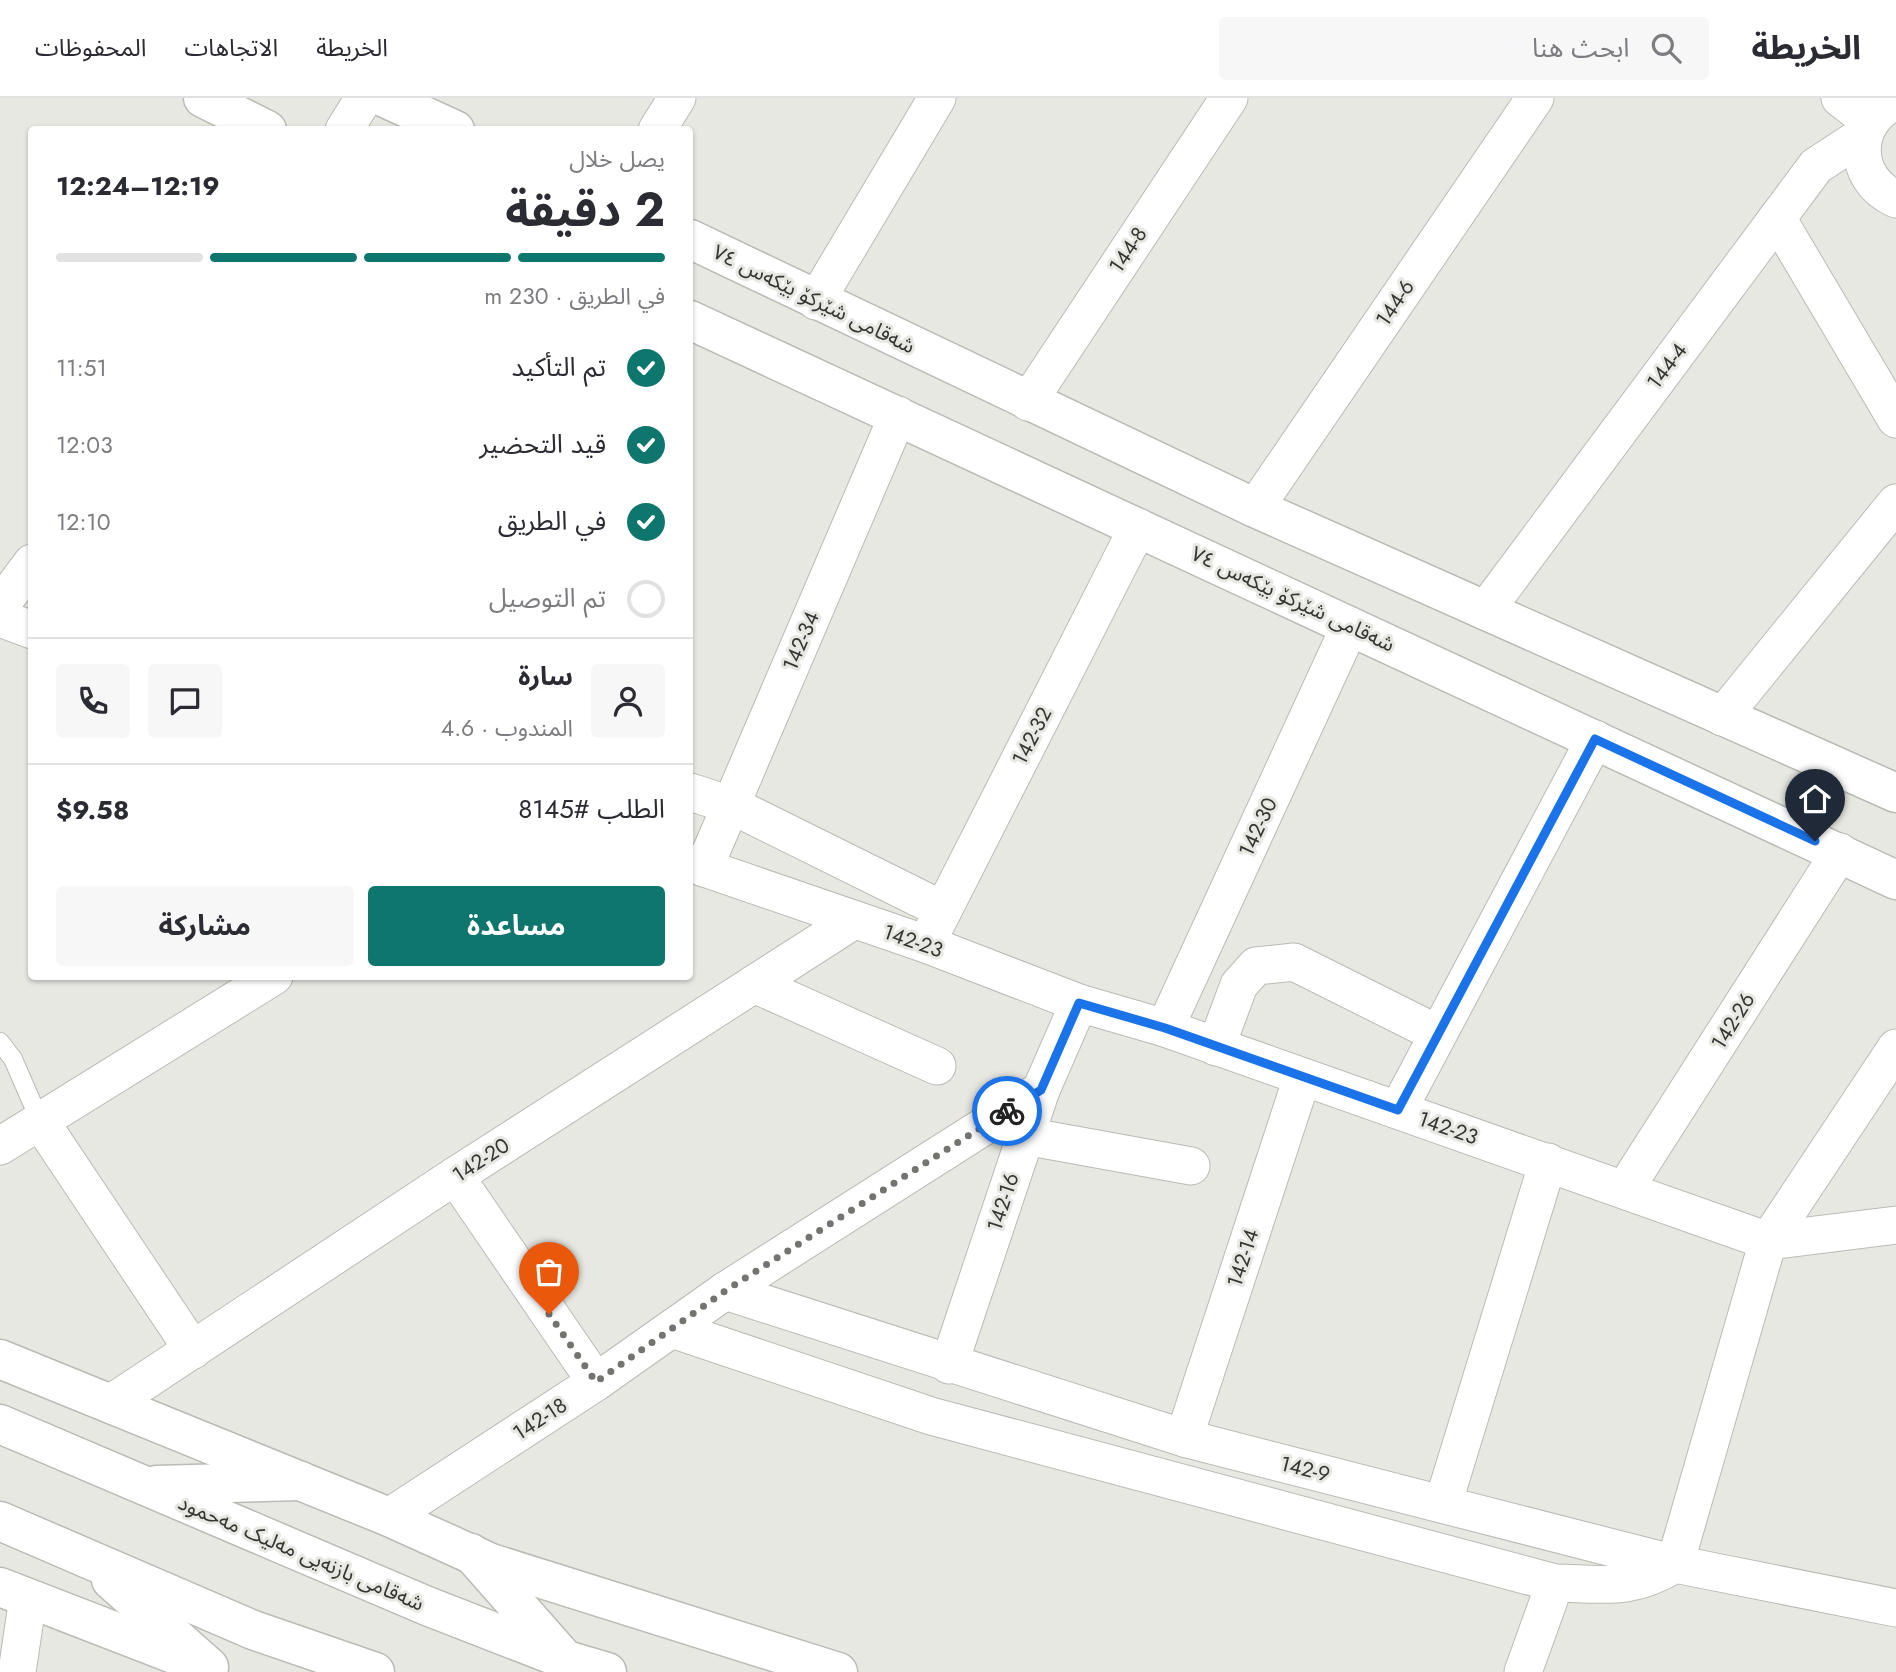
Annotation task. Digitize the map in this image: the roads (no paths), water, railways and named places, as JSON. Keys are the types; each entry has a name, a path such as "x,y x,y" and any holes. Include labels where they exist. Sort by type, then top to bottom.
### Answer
{"main road":[{"path":"203,98 259,126"},
{"path":"385,98 446,126"},
{"name":"شەقامی شێرکۆ بێکەس ٧٤","path":"693,240 1255,508 1896,793"},
{"name":"شەقامی شێرکۆ بێکەس ٧٤","path":"693,321 1896,880"},
{"path":"0,1359 389,1517 491,1563 838,1672"},
{"name":"شەقامی بازنەیی مەلیک مەحمود","path":"0,1424 427,1606 566,1660 607,1672"},
{"path":"142,1486 301,1481"},
{"path":"0,1521 253,1630 374,1672"},
{"path":"471,1553 566,1660"},
{"path":"86,1558 215,1670"},
{"path":"14,1592 215,1670"}],"street":[{"path":"346,126 364,98"},
{"path":"660,126 677,98"},
{"path":"816,301 937,98"},
{"name":"144-8","path":"1028,402 1229,98"},
{"name":"144-6","path":"1255,508 1535,98"},
{"path":"1840,98 1882,111 1864,168 1872,182 1896,199"},
{"name":"144-4","path":"1485,611 1816,166 1882,111"},
{"path":"1777,218 1896,419"},
{"name":"142-34","path":"697,865 731,805 898,415"},
{"path":"1722,717 1896,502"},
{"name":"142-32","path":"926,944 1138,527"},
{"path":"0,606 28,568"},
{"path":"0,618 28,628"},
{"name":"142-30","path":"1165,1028 1350,626"},
{"path":"1398,1110 1436,1033 1595,739"},
{"path":"693,793 731,805 943,910"},
{"name":"142-26","path":"1625,1189 1840,852"},
{"name":"142-23","path":"697,865 926,944 1079,1003 1165,1028 1768,1241 1896,1225"},
{"name":"142-20","path":"110,1404 455,1177 854,920"},
{"path":"1216,1047 1239,985 1256,966 1294,961 1436,1033"},
{"path":"0,1146 268,980"},
{"path":"754,984 937,1066"},
{"name":"142-16","path":"949,1365 1041,1090 1079,1003"},
{"path":"671,1329 931,1416 1555,1583 1623,1585 1650,1579 1675,1564 1768,1241 1896,1048"},
{"name":"142-14","path":"1184,1438 1302,1078"},
{"name":"142-18","path":"389,1517 596,1382 725,1291 1041,1090"},
{"path":"40,1121 193,1350"},
{"path":"1025,1136 1191,1166"},
{"path":"1443,1504 1548,1163"},
{"path":"455,1177 596,1382"},
{"name":"142-9","path":"725,1291 949,1365 1184,1438 1675,1564 1896,1608"},
{"path":"1523,1672 1555,1583"},
{"path":"14,1592 17,1672"}],"lane":[{"path":"0,1042 13,1059 40,1121"}]}
